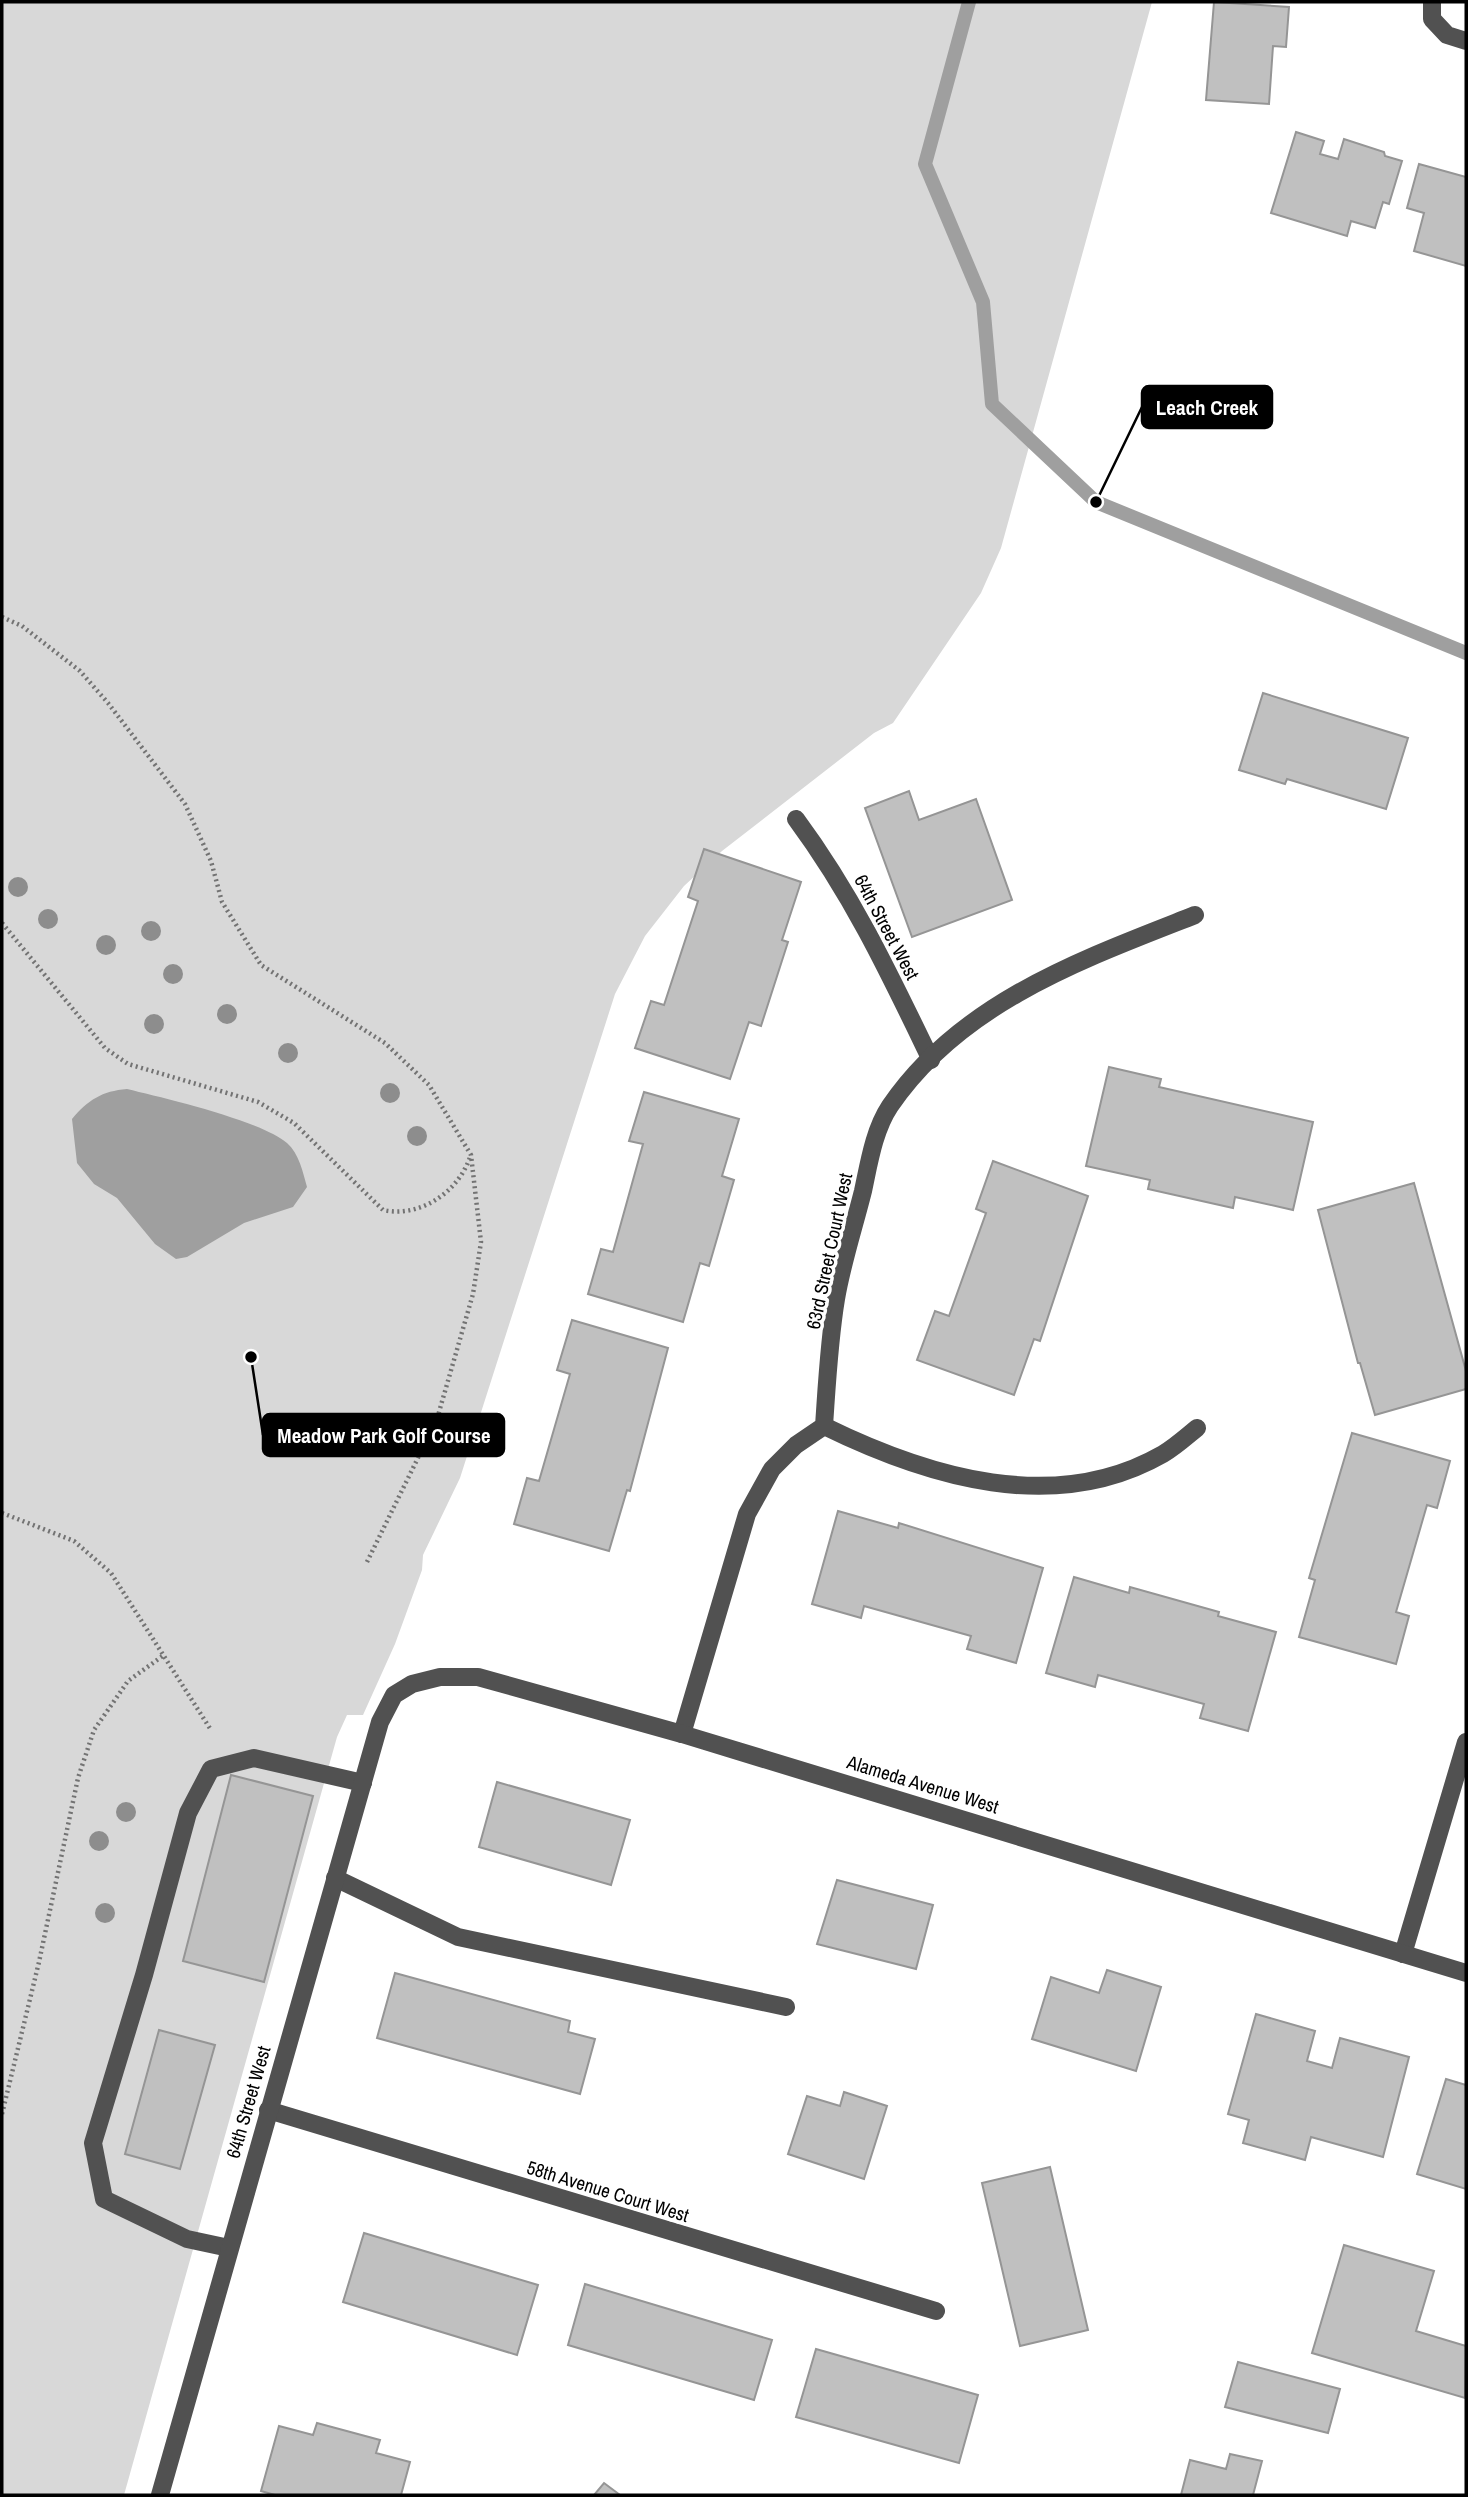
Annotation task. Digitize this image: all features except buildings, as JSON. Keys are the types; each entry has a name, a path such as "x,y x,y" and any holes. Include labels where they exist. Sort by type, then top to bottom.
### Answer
{"street":[{"path":"1432,4 1432,19 1447,35 1466,41"},
{"name":"64th Street West","path":"796,819 841,882 931,1060"},
{"name":"63rd Street Court West","path":"824,1426 836,1298 876,1137 889,1107 931,1060 993,1007 1058,970 1195,915"},
{"path":"682,1734 747,1514 772,1469 796,1444 824,1426 933,1469 996,1484 1036,1488 1087,1482 1131,1469 1165,1454 1197,1428"},
{"name":"Alameda Avenue West","path":"380,1722 394,1695 412,1684 440,1677 478,1677 682,1734 1466,1973"},
{"name":"64th Street West","path":"160,2495 380,1722"},
{"path":"1403,1954 1466,1742"},
{"path":"229,2248 187,2239 104,2199 93,2143 188,1813 211,1769 254,1758 363,1783"},
{"path":"335,1878 458,1937 786,2007"},
{"name":"58th Avenue Court West","path":"268,2110 936,2311"}],"path":[{"path":"2,617 22,626 79,671 108,703 177,794 211,861 222,902 261,965 385,1044 429,1085 471,1155 481,1242 473,1294 437,1419 366,1564"},
{"path":"2,923 106,1048 128,1064 258,1102 294,1124 383,1209 401,1214 415,1212 449,1189 464,1174 471,1155"},
{"path":"2,1513 74,1541 111,1573 211,1730"},
{"path":"2,2114 78,1778 94,1730 128,1681 164,1655"}],"shaded area":[{"path":"2,2 1152,2 1001,548 981,593 893,723 874,733 722,851 684,886 645,936 615,994 460,1478 423,1555 422,1570 395,1644 363,1715 347,1715 337,1737 124,2495 2,2495"},
{"path":"127,1089 234,1118 274,1134 295,1152 307,1187 293,1207 244,1223 187,1257 176,1259 155,1244 117,1198 94,1184 77,1163 72,1119 96,1098"}],"waterway":[{"path":"969,2 925,164 983,302 992,404 1096,502 1466,653"}],"place":[{"name":"Leach Creek","path":"1096,502"},
{"name":"Meadow Park Golf Course","path":"251,1357"}]}
